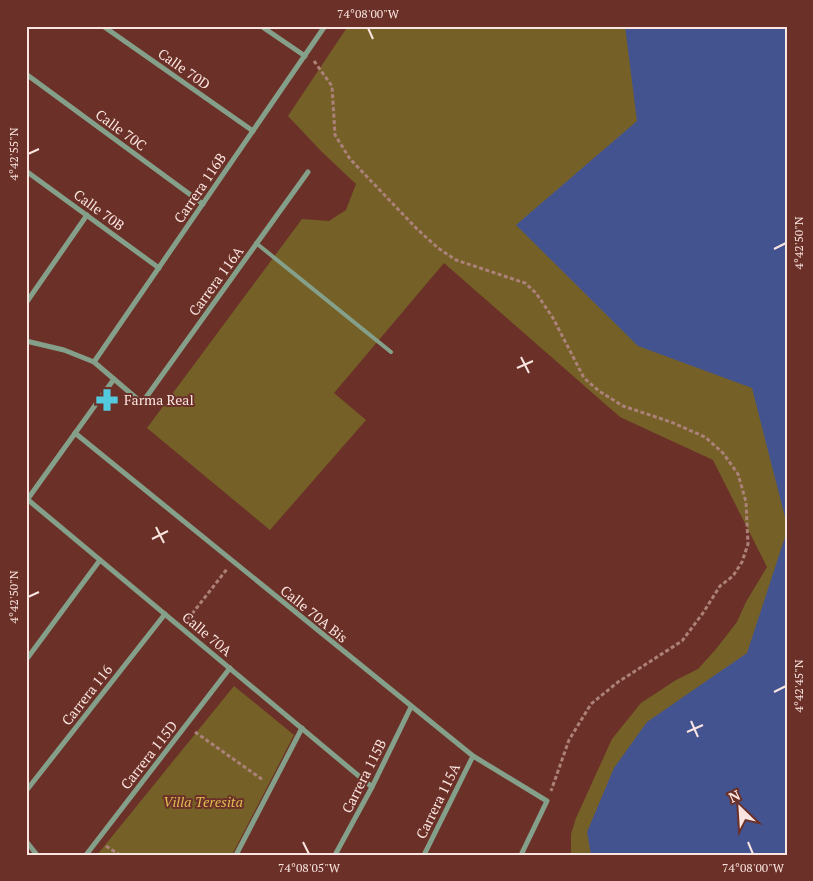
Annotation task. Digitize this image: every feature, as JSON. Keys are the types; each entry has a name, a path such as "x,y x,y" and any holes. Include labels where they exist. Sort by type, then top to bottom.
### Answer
{"street":[{"name":"Calle 70D","path":"103,26 253,131"},
{"path":"261,26 305,56"},
{"name":"Carrera 116B","path":"94,362 325,26"},
{"name":"Calle 70C","path":"26,74 203,204"},
{"name":"Calle 70B","path":"26,171 159,268"},
{"name":"Carrera 116A","path":"114,379 142,403 308,172"},
{"path":"26,303 87,215"},
{"path":"26,341 64,350 94,362 114,379 27,500"},
{"name":"Calle 70A Bis","path":"75,433 473,756 547,801"},
{"name":"Calle 70A","path":"27,500 372,787"},
{"path":"26,660 100,560"},
{"name":"Carrera 116","path":"26,791 165,614"},
{"name":"Carrera 115D","path":"86,855 230,668"},
{"name":"Carrera 115B","path":"335,855 372,787 411,707"},
{"path":"236,855 302,728"},
{"name":"Carrera 115A","path":"424,855 473,756"},
{"path":"521,855 547,801"},
{"path":"26,841 37,855"}],"lane":[{"path":"256,244 391,352"}],"path":[{"path":"305,56 314,60 332,86 335,135 350,159 431,242 456,260 525,283 536,293 553,318 584,378 599,391 623,406 705,436 723,453 738,474 746,502 748,544 742,562 733,576 720,586 703,614 682,641 618,682 591,704 569,740 547,801"},
{"path":"181,628 233,562"},
{"path":"186,726 272,786"},
{"path":"97,840 120,855"}],"green space":[{"path":"348,26 787,26 787,855 571,855 571,834 576,818 612,739 641,703 676,680 698,669 737,622 746,602 767,567 713,460 620,417 444,263 334,393 366,420 270,530 147,428 302,219 329,221 346,210 356,184 288,116"},
{"name":"Villa Teresita","path":"234,686 294,735 232,855 97,855"}],"water":[{"path":"625,26 787,26 787,525 752,388 638,346 516,225 637,121"},
{"path":"787,531 787,855 591,855 587,832 614,768 647,722 747,653"}],"place":[{"name":"Farma Real","path":"107,400"}]}
